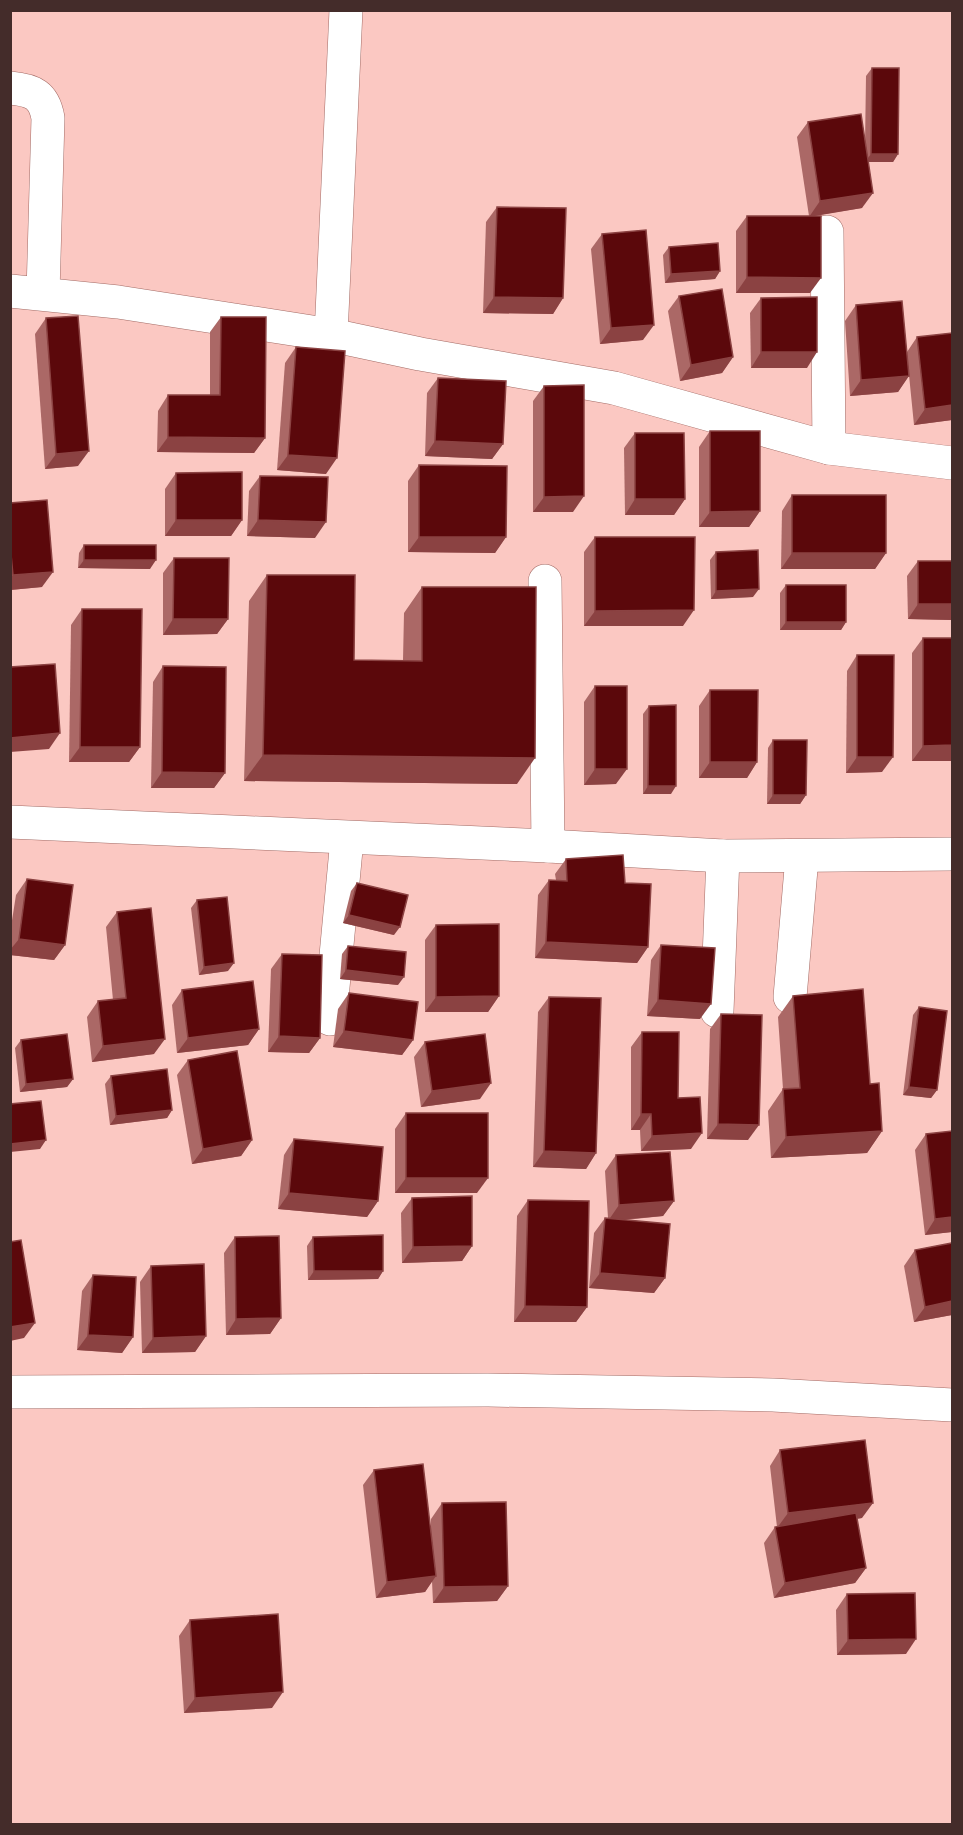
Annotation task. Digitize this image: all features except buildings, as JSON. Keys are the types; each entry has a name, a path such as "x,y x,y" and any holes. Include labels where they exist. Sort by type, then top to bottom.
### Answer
{"street":[{"path":"331,335 346,10"},
{"path":"10,88 29,90 38,95 46,104 43,293"},
{"path":"827,232 829,448"},
{"path":"10,291 43,293 331,335 420,354 614,388 829,448 952,463"},
{"path":"545,581 548,846"},
{"path":"10,822 723,856 952,854"},
{"path":"330,1019 347,839"},
{"path":"717,1011 723,856"},
{"path":"790,997 802,857"},
{"path":"10,1392 500,1390 773,1395 952,1405"}]}
